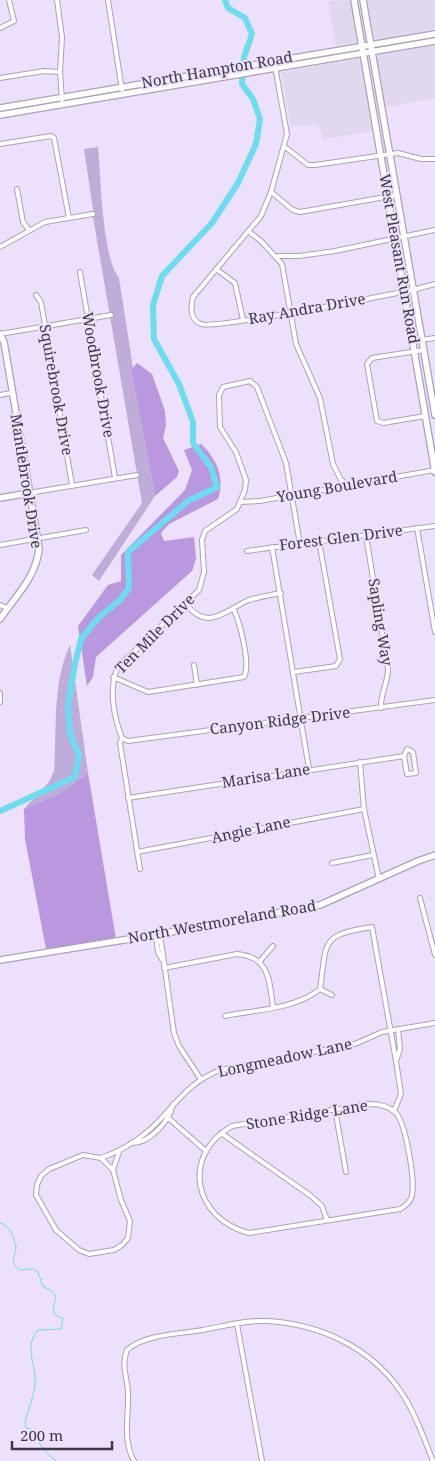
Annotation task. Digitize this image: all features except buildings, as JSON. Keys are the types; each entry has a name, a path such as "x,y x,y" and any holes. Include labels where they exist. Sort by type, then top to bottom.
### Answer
{"main road":[{"path":"354,2 363,1"},
{"name":"West Pleasant Run Road","path":"363,1 413,290 433,393 435,415"},
{"name":"West Pleasant Run Road","path":"354,2 435,471"},
{"name":"North Hampton Road","path":"417,41 435,34"},
{"name":"North Hampton Road","path":"0,115 275,69 364,53 372,49 417,41 435,41"},
{"name":"North Hampton Road","path":"0,108 363,46 372,49"},
{"name":"Mantlebrook Drive","path":"0,334 4,342 11,393 37,538 38,561 32,574 0,619"},
{"path":"0,498 29,493"},
{"name":"North Westmoreland Road","path":"0,960 320,905 435,855"}],"street":[{"path":"0,28 14,21 9,0"},
{"path":"57,0 62,37 60,72 63,104"},
{"path":"108,0 123,94"},
{"path":"243,320 235,283 216,269 261,216 271,192 284,147 287,128 274,61"},
{"path":"0,78 44,71 60,72"},
{"path":"0,144 51,136 54,138 69,218"},
{"path":"284,147 308,165 398,153 421,160 435,159"},
{"path":"17,189 23,222 29,230"},
{"path":"271,192 293,210 300,212 397,195"},
{"path":"0,247 45,222 93,214"},
{"path":"276,255 299,256 396,240 435,230"},
{"path":"248,231 276,255 282,264 298,350 320,398 333,464 341,480 348,485"},
{"name":"Ray Andra Drive","path":"216,269 193,297 191,304 193,316 201,324 243,320 290,312 404,292 435,284"},
{"name":"Woodbrook Drive","path":"80,272 115,478"},
{"name":"Squirebrook Drive","path":"36,295 41,302 72,485"},
{"path":"0,334 111,315"},
{"path":"413,342 435,338"},
{"path":"424,350 368,360 367,364 377,421 383,423 425,416"},
{"name":"Ten Mile Drive","path":"140,869 120,743 124,739 114,698 113,677 118,668 199,590 203,579 202,540 205,531 227,518 237,509 246,490 246,480 236,452 220,427 218,394 223,387 253,382 269,416 286,463 292,495"},
{"path":"0,395 11,393"},
{"name":"Young Boulevard","path":"240,502 435,471"},
{"path":"29,493 137,475"},
{"path":"292,495 300,544"},
{"name":"Forest Glen Drive","path":"247,551 435,526"},
{"path":"417,528 435,632"},
{"path":"0,545 86,530"},
{"name":"Sapling Way","path":"366,536 388,670 388,678 381,699 381,708"},
{"path":"294,672 336,666 340,660 319,542"},
{"path":"272,547 309,769"},
{"path":"186,604 193,612 214,617 234,610 251,600 281,593"},
{"path":"0,605 7,608"},
{"path":"113,677 148,692 240,680 246,675 246,657 238,618 234,610"},
{"path":"194,665 197,685"},
{"path":"0,693 0,702"},
{"name":"Canyon Ridge Drive","path":"124,739 435,700"},
{"path":"407,750 413,752 416,773 407,774 404,756 407,750"},
{"name":"Marisa Lane","path":"128,798 404,756"},
{"path":"360,762 364,809 379,879"},
{"name":"Angie Lane","path":"137,852 364,809"},
{"path":"332,863 373,855"},
{"path":"420,898 435,955"},
{"path":"320,989 326,950 334,936 340,933 372,927 401,1094 394,1111 404,1132 412,1180 412,1196 408,1204 400,1209 249,1234 237,1230 208,1209 200,1172 201,1161 206,1151 221,1132 310,1196 322,1206 327,1220"},
{"path":"158,934 174,1033 179,1046 200,1078"},
{"path":"260,961 274,946"},
{"path":"164,968 238,954 249,955 260,961 269,979 273,1006"},
{"path":"320,989 332,995"},
{"path":"225,1016 300,1001 320,989"},
{"name":"Longmeadow Lane","path":"100,1158 119,1152 147,1132 200,1078 220,1070 355,1044 398,1029 435,1023"},
{"path":"396,1061 400,1049 398,1029"},
{"path":"393,1050 400,1049"},
{"name":"Longmeadow Lane","path":"131,1144 140,1144 145,1141 167,1118 174,1104"},
{"name":"Stone Ridge Lane","path":"221,1132 232,1126 375,1104 381,1104 394,1111"},
{"path":"335,1109 346,1172"},
{"path":"163,1114 206,1151"},
{"path":"113,1170 119,1152"},
{"path":"84,1155 100,1158 113,1170 121,1200 130,1221 128,1238 114,1250 89,1254 79,1250 56,1230 40,1205 36,1195 37,1185 41,1176 49,1169 84,1155"},
{"path":"134,1461 129,1452 126,1432 128,1390 123,1365 127,1350 141,1341 237,1324 266,1321 298,1324 318,1330 362,1352 378,1365 400,1390 417,1421 433,1461"},
{"path":"237,1324 262,1461"}],"shaded area":[{"path":"351,0 359,42 336,46 328,1"},
{"path":"367,0 435,0 435,29 375,41"},
{"path":"435,45 435,98 385,107 377,58 380,54"},
{"path":"362,58 375,131 323,139 318,125 291,126 281,72"},
{"path":"98,147 106,235 113,268 119,278 133,368 131,370 155,496 99,581 92,575 142,503 93,217 84,149"},
{"path":"137,363 152,374 165,411 166,425 163,438 179,471 177,477 155,496 131,370"},
{"path":"201,444 207,450 218,469 221,483 218,499 169,524 161,533 164,541 194,537 196,559 192,571 96,657 93,677 87,686 78,626 108,585 121,581 121,555 185,490 192,470 184,450"},
{"path":"70,645 88,773 59,794 24,809 49,782 54,771 56,707 60,675"},
{"path":"88,773 116,939 46,949 25,839 24,809 59,794"}],"waterway":[{"path":"0,811 75,777 79,755 70,734 68,705 81,639 98,618 120,600 129,588 128,552 188,501 217,487 211,467 193,443 193,422 179,384 154,339 153,305 162,276 212,223 238,183 256,144 260,119 253,99 242,84 244,57 252,34 245,18 228,8 225,0"},
{"path":"0,1223 7,1226 13,1235 16,1247 15,1264 20,1270 32,1269 38,1272 43,1287 55,1294 54,1312 63,1318 61,1329 38,1330 31,1343 35,1384 25,1424 26,1428 31,1429 43,1449 56,1461"}]}
